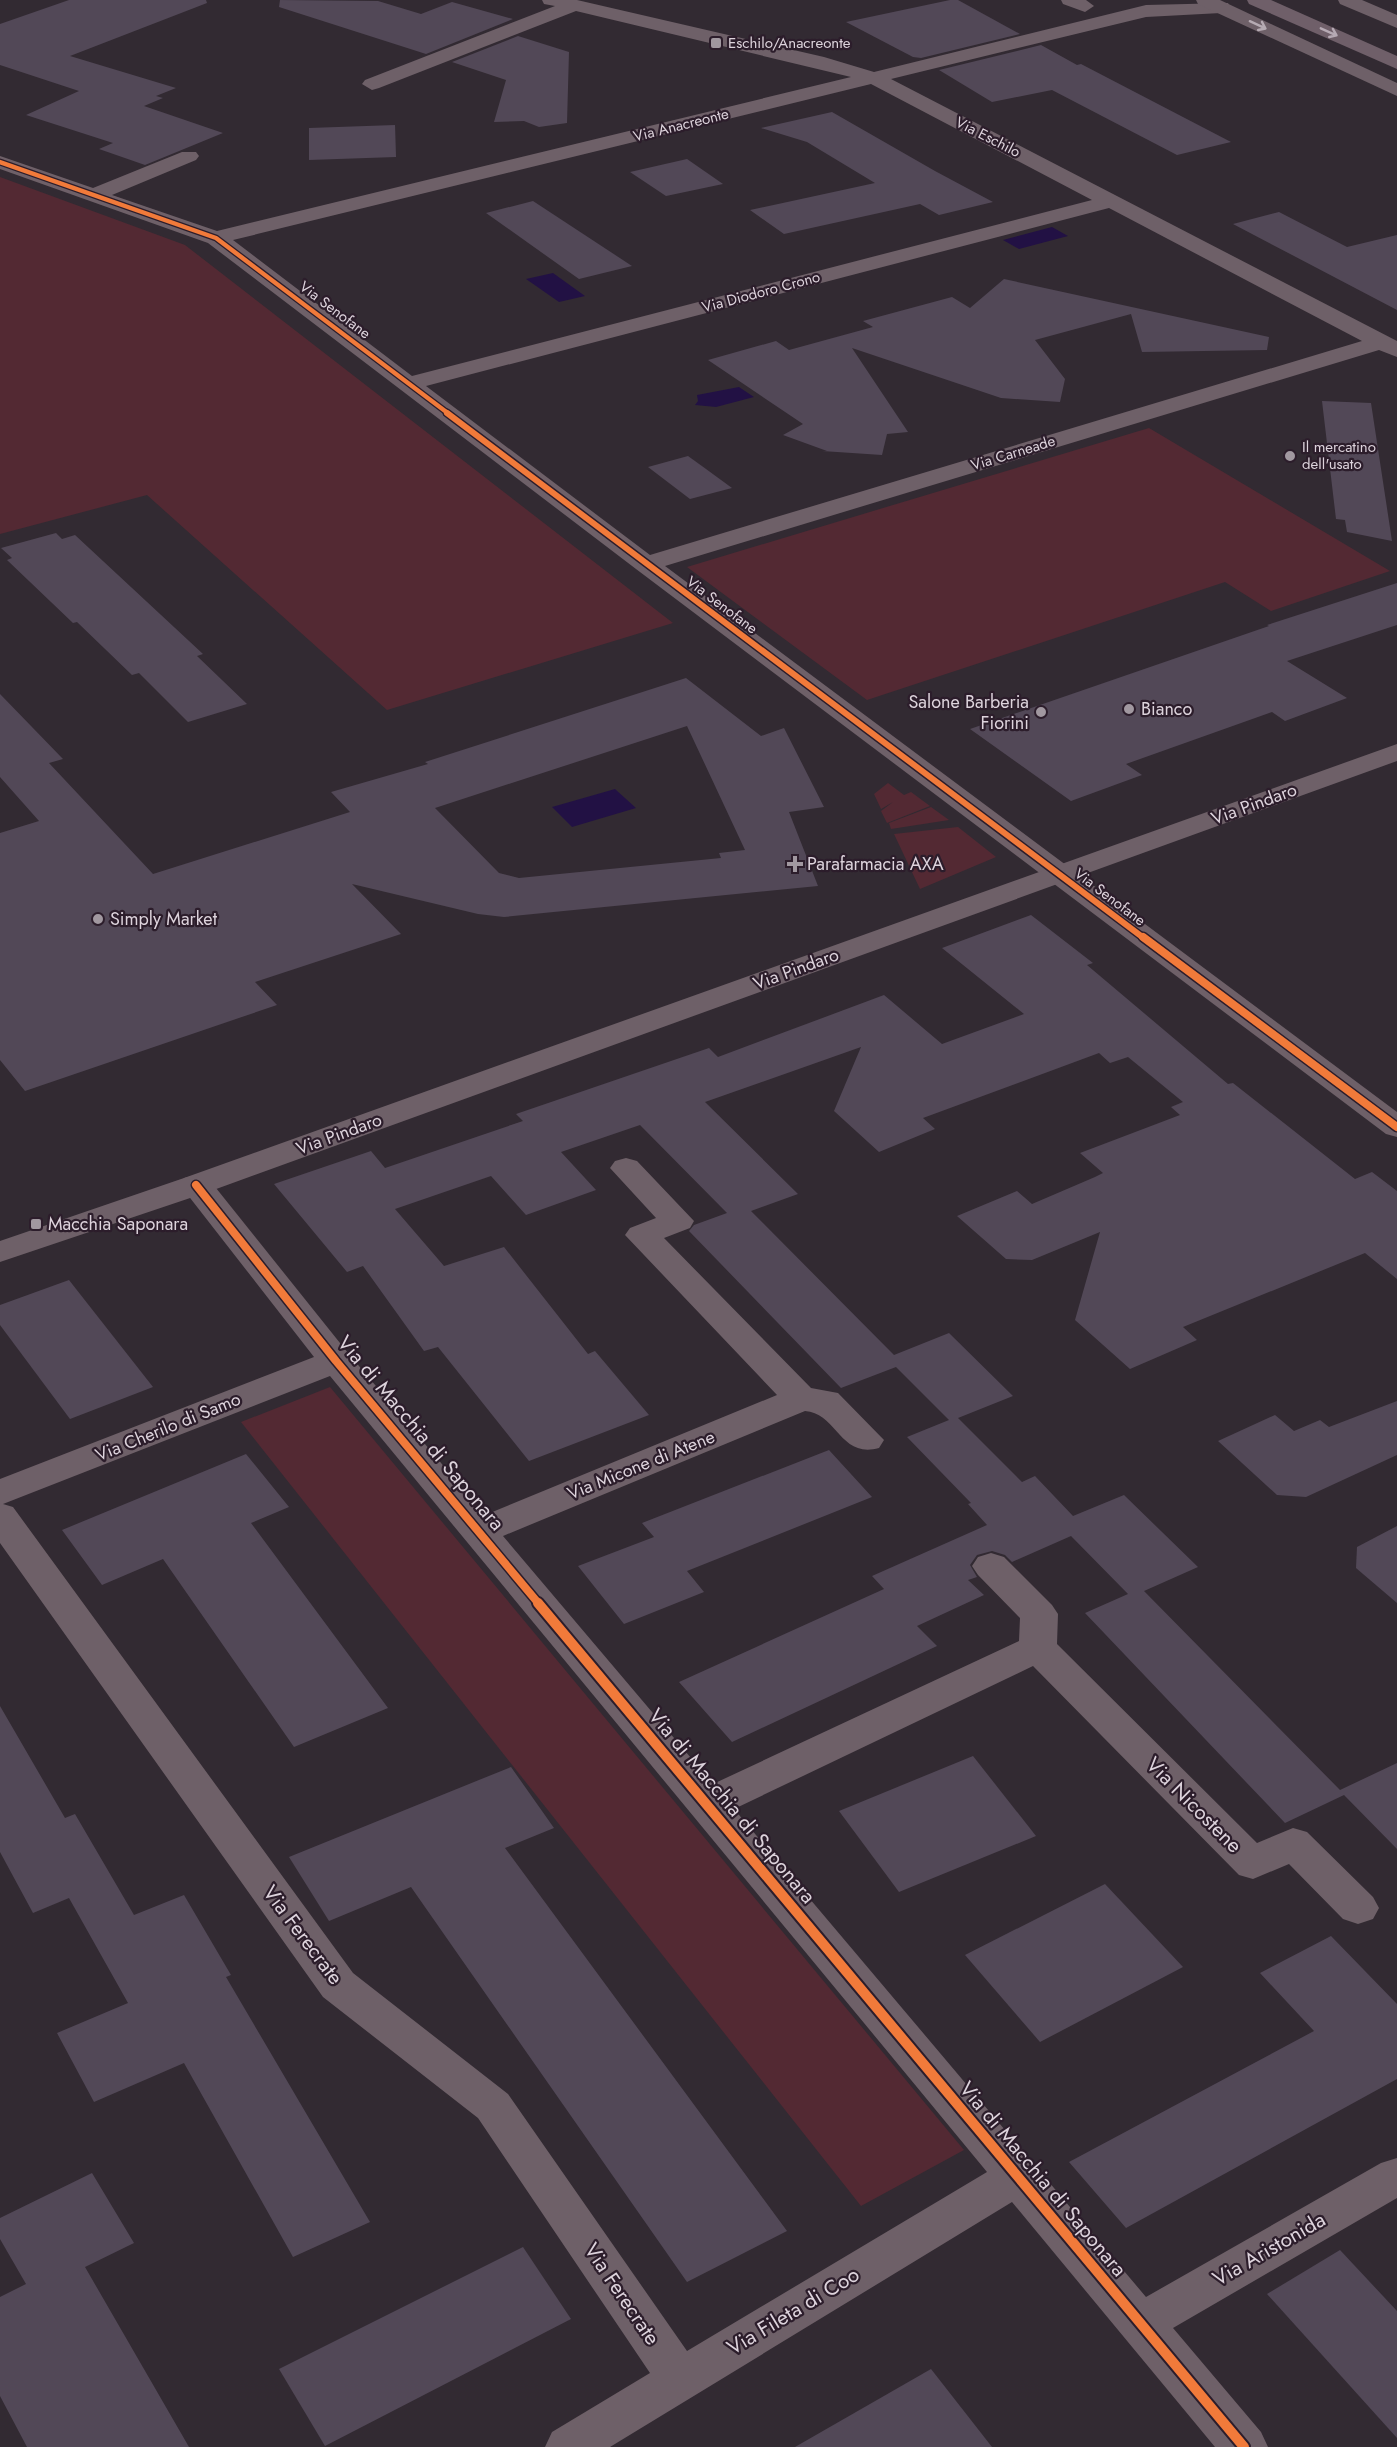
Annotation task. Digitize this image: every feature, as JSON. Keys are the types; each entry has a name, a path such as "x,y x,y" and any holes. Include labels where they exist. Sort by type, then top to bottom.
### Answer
{"main road":[{"path":"1256,0 1397,63"},
{"path":"1295,0 1397,45"}],"street":[{"name":"Via Eschilo","path":"551,0 824,63 874,78 1391,345"},
{"path":"1347,0 1397,22"},
{"path":"1213,4 1397,90"},
{"name":"Via Anacreonte","path":"216,238 874,78 1153,5 1213,4"},
{"path":"372,84 575,5"},
{"path":"93,195 189,156"},
{"name":"Via Senofane","path":"0,162 216,238 411,383 645,564 1058,875 1397,1127"},
{"name":"Via Diodoro Crono","path":"411,383 1112,201"},
{"name":"Via Carneade","path":"645,564 1391,345"},
{"name":"Via Pindaro","path":"0,1252 196,1185 1397,752"},
{"path":"626,1168 678,1221 642,1235 801,1399 826,1401 866,1440"},
{"name":"Via di Macchia di Saponara","path":"196,1185 336,1361 1244,2447"},
{"name":"Via Cherilo di Samo","path":"0,1493 336,1361"},
{"name":"Via Micone di Atene","path":"480,1531 801,1399"},
{"name":"Via Ferecrate","path":"0,1516 338,1985 494,2106 680,2379"},
{"path":"708,1804 1038,1648 1039,1614 992,1566"},
{"name":"Via Nicostene","path":"1038,1648 1253,1864 1293,1843 1358,1908"},
{"name":"Via Fileta di Coo","path":"573,2446 1017,2176"},
{"name":"Via Aristonida","path":"1141,2323 1397,2176"}],"shaded area":[{"path":"0,177 185,245 673,623 387,710 147,495 0,534"},
{"path":"1052,227 1068,236 1019,249 1003,240"},
{"path":"553,273 585,296 559,302 526,279"},
{"path":"739,387 754,397 716,407 695,405 698,401 697,395"},
{"path":"1149,428 1390,571 1271,611 1225,582 867,700 687,567"},
{"path":"888,783 904,795 911,792 930,806 887,823 881,811 893,802 881,809 874,794"},
{"path":"615,789 636,808 572,827 552,807"},
{"path":"931,807 949,820 891,829 889,823"},
{"path":"958,827 996,857 920,889 894,834"},
{"path":"330,1387 964,2150 861,2206 241,1422"}],"building":[{"path":"69,0 206,0 207,3 70,56 176,88 156,96 163,98 144,106 223,133 145,165 99,149 113,143 26,115 79,91 0,65 0,24"},
{"path":"280,0 378,1 421,14 452,2 513,19 426,54 279,7"},
{"path":"958,0 1020,34 921,58 913,57 846,22"},
{"path":"518,36 569,52 567,123 539,127 524,121 494,122 506,80 452,62"},
{"path":"1041,45 1231,142 1177,155 1052,90 992,102 939,70"},
{"path":"832,112 993,202 939,215 920,204 784,234 750,210 875,183 807,142 761,128"},
{"path":"395,125 396,157 309,160 309,128"},
{"path":"687,159 723,184 666,196 630,172"},
{"path":"533,201 632,266 579,279 486,213"},
{"path":"1279,212 1347,247 1397,235 1397,310 1233,224"},
{"path":"1004,279 1269,337 1267,350 1142,352 1131,314 1035,340 1065,379 1060,402 1001,398 852,348 908,432 887,434 882,455 822,451 827,451 783,435 803,424 708,360 776,341 789,350 873,327 863,321 952,297 970,308"},
{"path":"1322,401 1371,403 1392,541 1347,532 1345,520 1336,519"},
{"path":"688,456 732,488 690,499 648,467"},
{"path":"56,533 62,539 75,535 203,654 197,656 247,704 188,722 139,673 132,675 77,622 73,623 7,560 12,558 1,548"},
{"name":"Bianco","path":"1397,583 1397,625 1287,661 1347,698 1285,721 1272,712 1126,764 1142,775 1071,801 970,729 1269,626 1267,625"},
{"path":"686,678 761,736 784,728 824,807 789,812 818,886 504,917 478,914 352,884 401,934 255,982 277,1005 25,1091 0,1060 0,833 39,821 0,777 0,694 63,759 49,763 153,874 350,812 331,792 428,764 425,762","holes":["687,726 745,850 719,853 721,858 519,878 499,873 435,808"]},
{"path":"1031,915 1093,963 1087,965 1228,1084 1233,1083 1355,1179 1372,1172 1397,1191 1397,1279 1365,1253 1183,1327 1197,1340 1130,1369 1075,1320 1100,1232 1032,1260 1006,1259 957,1216 1017,1191 1032,1204 1095,1177 1103,1173 1080,1153 1180,1115 1171,1107 1183,1102 1128,1057 1110,1063 1099,1053 923,1118 935,1129 879,1152 834,1111 861,1047 705,1102 798,1194 751,1211 894,1355 949,1333 1013,1396 958,1418 1022,1482 1035,1476 1073,1516 1124,1495 1198,1567 1144,1591 1340,1790 1397,1763 1397,1849 1344,1795 1285,1823 1085,1613 1128,1594 1071,1536 1012,1562 1005,1555 992,1551 977,1555 970,1565 977,1577 968,1580 984,1595 917,1626 937,1646 732,1742 679,1682 884,1589 872,1576 987,1525 968,1504 971,1503 907,1437 949,1420 896,1367 841,1388 689,1231 694,1225 727,1213 640,1125 561,1152 596,1190 526,1215 491,1176 395,1209 444,1266 504,1247 588,1354 595,1351 649,1415 529,1461 438,1347 424,1351 363,1266 347,1272 274,1184 371,1151 385,1168 523,1121 516,1114 709,1048 718,1057 884,995 942,1044 1024,1014 942,948"},
{"path":"69,1280 153,1387 70,1419 0,1325 0,1305"},
{"path":"1397,1401 1397,1455 1306,1497 1277,1495 1218,1441 1275,1415 1294,1431 1320,1420 1329,1427"},
{"path":"829,1450 872,1497 687,1571 704,1592 624,1624 578,1566 654,1537 642,1523"},
{"path":"246,1454 289,1507 251,1523 388,1708 294,1747 163,1559 102,1585 62,1530"},
{"path":"1397,1526 1397,1603 1356,1568 1357,1547"},
{"path":"0,1706 65,1818 75,1814 134,1915 184,1895 231,1975 226,1977 370,2222 293,2257 184,2063 94,2102 57,2033 128,2003 69,1898 33,1913 0,1852"},
{"path":"973,1756 1036,1836 899,1892 839,1811"},
{"path":"511,1767 554,1828 505,1848 787,2231 687,2282 411,1887 329,1921 289,1857"},
{"path":"1105,1884 1183,1967 1040,2042 965,1955"},
{"path":"1331,1936 1397,2004 1397,2079 1126,2228 1069,2162 1314,2031 1260,1973"},
{"path":"92,2173 134,2243 85,2267 189,2447 27,2447 0,2396 0,2297 26,2284 0,2239 0,2218"},
{"path":"523,2247 571,2319 325,2446 279,2369"},
{"path":"1340,2250 1397,2311 1397,2438 1267,2294"},
{"path":"931,2369 992,2447 795,2447"}],"cycle path":[{"path":"0,162 216,238 851,719 1397,1127"},
{"path":"196,1185 336,1361 1244,2447"}],"place":[{"name":"Eschilo/Anacreonte","path":"716,43"},
{"name":"Il mercatino dell'usato","path":"1290,456"},
{"name":"Bianco","path":"1129,709"},
{"name":"Salone Barberia Fiorini","path":"1041,712"},
{"name":"Parafarmacia AXA","path":"795,864"},
{"name":"Simply Market","path":"98,919"},
{"name":"Macchia Saponara","path":"36,1224"}]}
